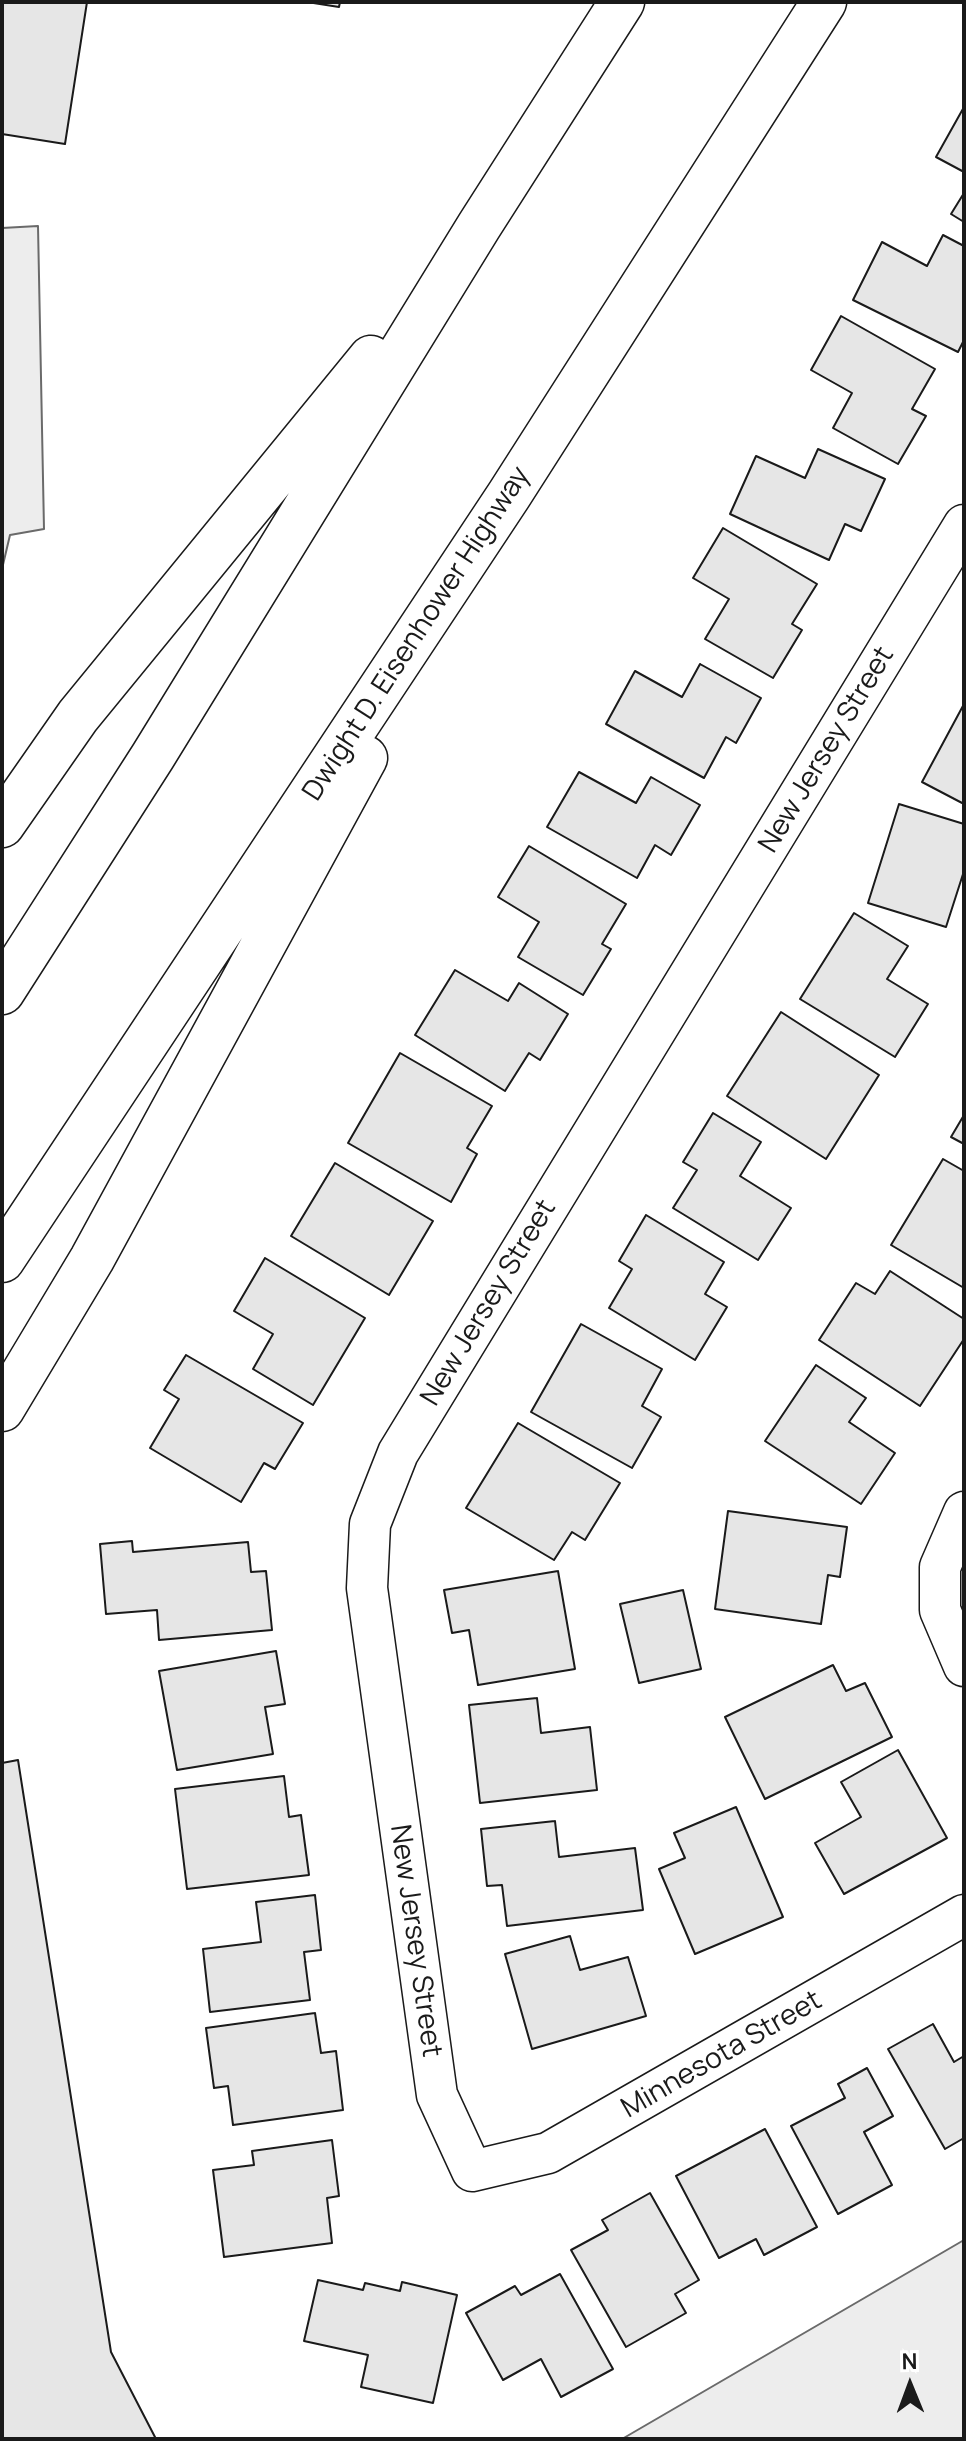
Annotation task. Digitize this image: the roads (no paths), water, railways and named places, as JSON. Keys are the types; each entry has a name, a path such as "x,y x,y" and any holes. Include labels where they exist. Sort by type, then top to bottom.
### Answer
{"highway":[{"path":"2,992 153,756 479,226 622,2"},
{"name":"Dwight D. Eisenhower Highway","path":"2,1260 509,495 824,2"},
{"path":"715,175 856,2"},
{"path":"2,825 78,716 479,226"},
{"path":"2,1409 92,1259 509,495"}],"street":[{"name":"New Jersey Street","path":"472,2171 437,2095 367,1588 370,1524 398,1453 964,525"},
{"path":"964,1512 940,1567 940,1610 964,1666"},
{"name":"Minnesota Street","path":"472,2171 548,2153 964,1915"}]}
